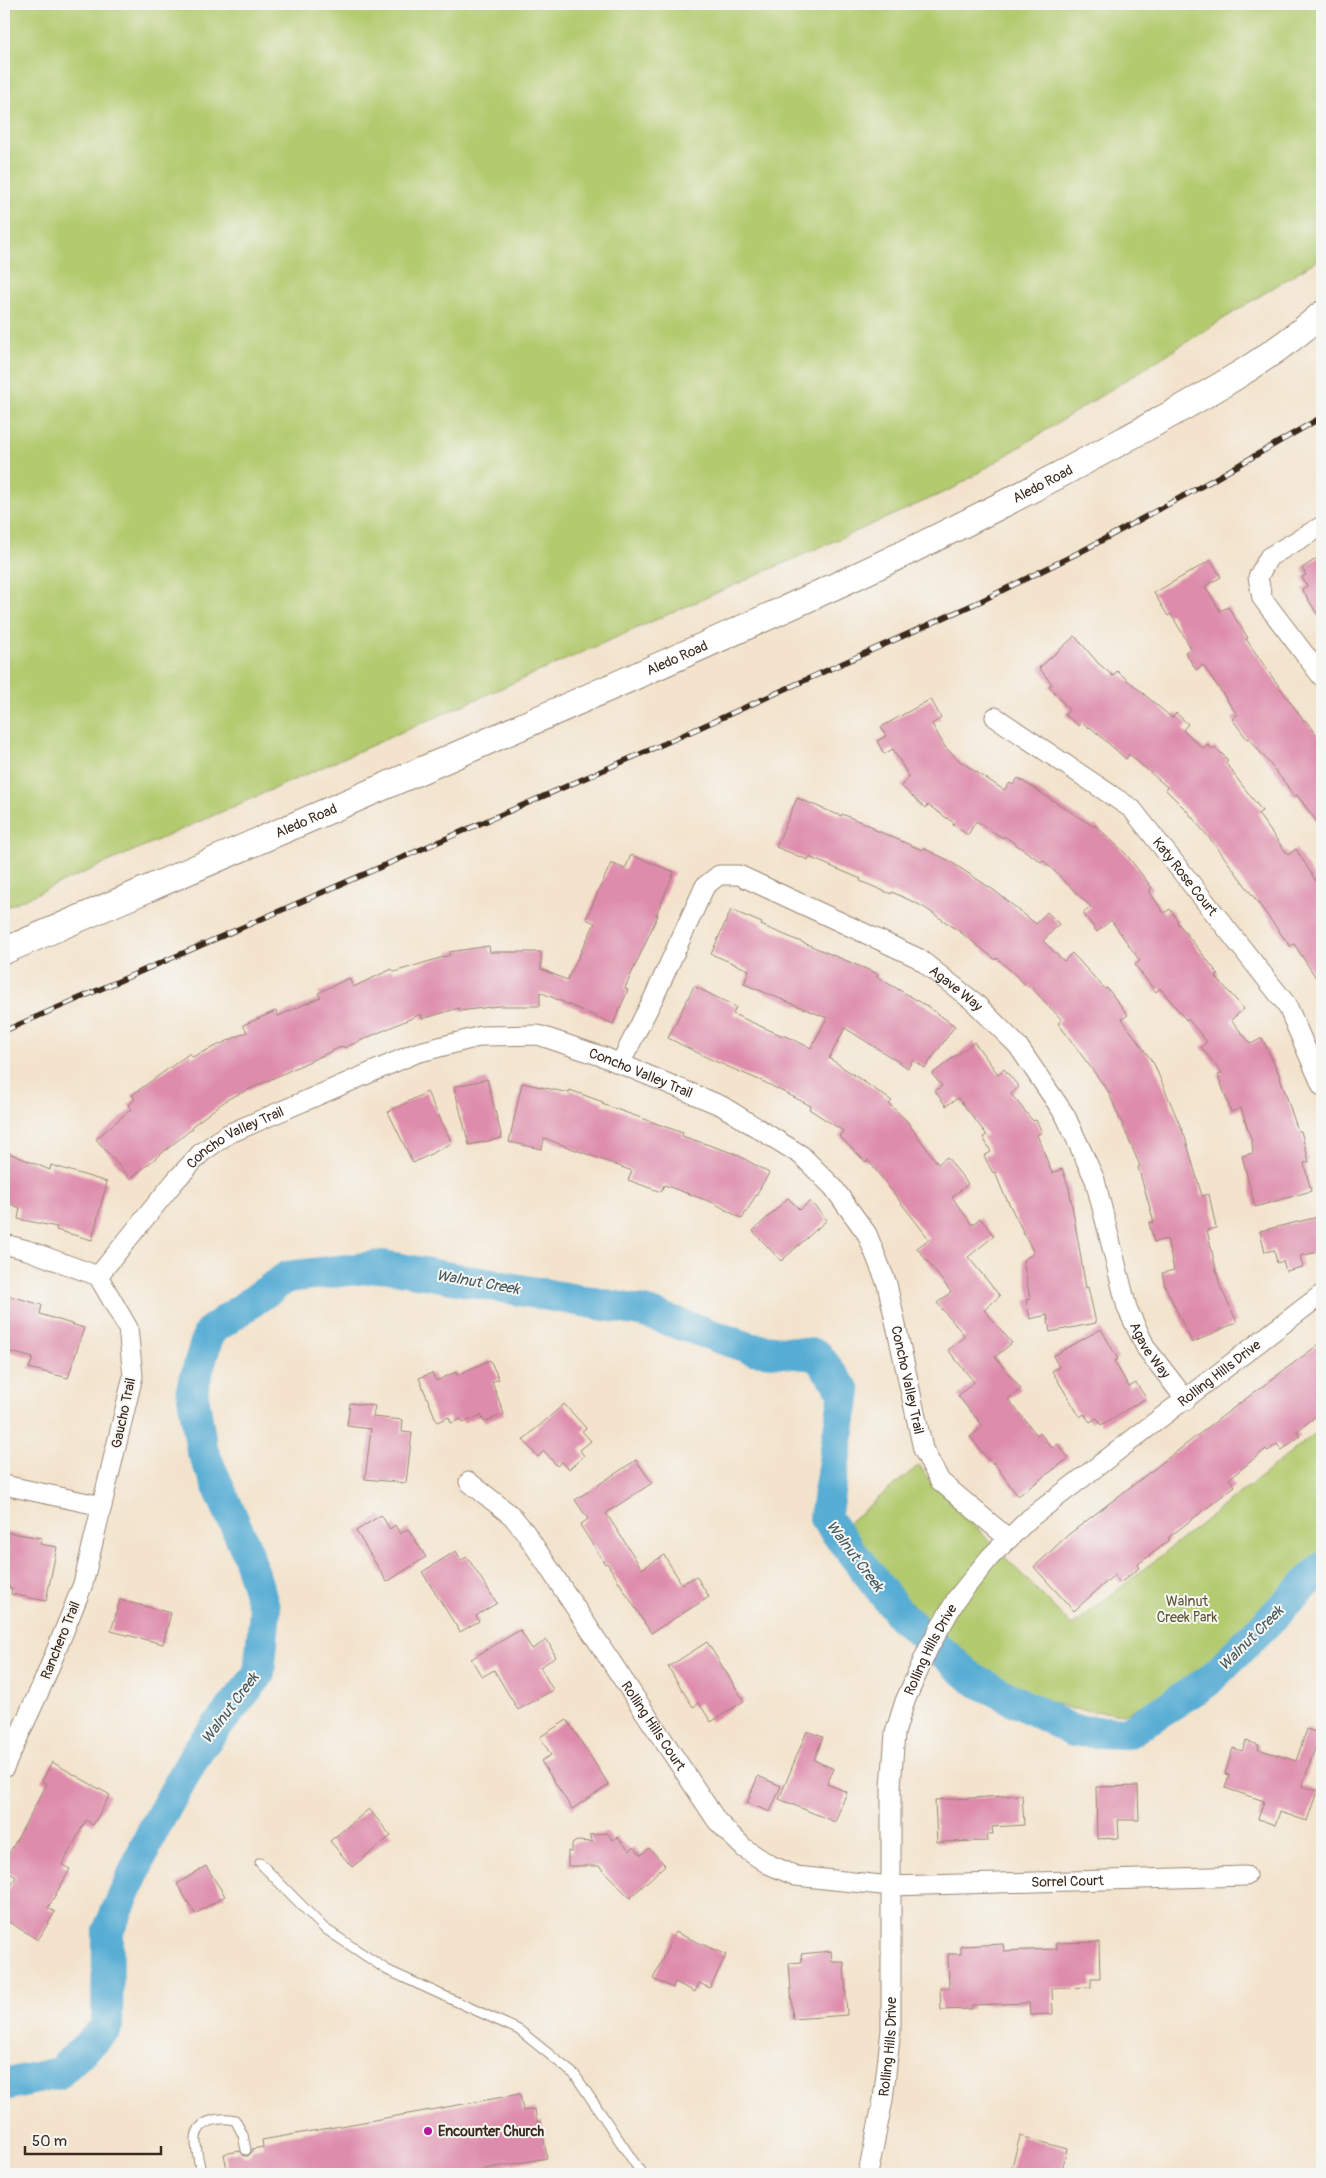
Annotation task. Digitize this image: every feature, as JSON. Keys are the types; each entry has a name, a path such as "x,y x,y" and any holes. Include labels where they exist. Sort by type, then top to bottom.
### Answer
{"street":[{"name":"Aledo Road","path":"4,951 692,651 904,554 1045,484 1224,385 1291,341 1322,314"},
{"path":"1322,526 1268,557 1258,577 1262,598 1322,677"},
{"name":"Katy Rose Court","path":"995,717 1132,809 1287,1005 1322,1086"},
{"name":"Agave Way","path":"620,1064 705,886 719,875 739,875 918,958 974,1002 1018,1046 1065,1115 1095,1180 1127,1308 1146,1348 1186,1400"},
{"name":"Concho Valley Trail","path":"98,1276 175,1181 201,1153 228,1134 416,1053 482,1036 538,1035 620,1064 722,1106 801,1155 832,1187 867,1234 887,1284 922,1449 940,1481 1009,1539"},
{"path":"4,1244 27,1250 98,1276"},
{"name":"Gaucho Trail","path":"98,1276 128,1328 132,1376 102,1506"},
{"name":"Rolling Hills Drive","path":"868,2174 883,2100 891,2030 891,1786 895,1733 905,1701 929,1647 957,1598 990,1557 1030,1518 1322,1294"},
{"name":"Rolling Hills Court","path":"469,1482 512,1516 526,1532 717,1821 744,1848 768,1864 796,1876 890,1886"},
{"path":"4,1486 102,1506"},
{"name":"Ranchero Trail","path":"4,1768 9,1740 43,1683 83,1584 102,1506"},
{"name":"Sorrel Court","path":"890,1886 1246,1876"}],"lane":[{"path":"260,1864 324,1928 387,1970 519,2030 526,2035 575,2075 642,2174"},
{"path":"201,2174 196,2137 201,2128 212,2120 222,2117 235,2120 243,2135 246,2150"}],"green space":[{"path":"4,4 1322,4 1322,257 954,488 4,908"},
{"name":"Walnut Creek Park","path":"1322,1428 1322,1548 1287,1590 1225,1652 1177,1689 1124,1714 1072,1709 1023,1693 982,1670 876,1570 842,1528 919,1465 927,1477 1072,1626"}],"building":[{"path":"1322,555 1322,622 1302,589 1307,586 1302,577 1306,575 1302,568"},
{"path":"1211,560 1221,577 1205,586 1220,611 1228,607 1248,638 1246,639 1273,678 1304,721 1322,741 1322,829 1297,795 1294,797 1286,784 1232,719 1237,715 1203,665 1196,670 1185,652 1191,648 1171,614 1168,616 1154,593"},
{"path":"1075,636 1098,663 1113,676 1117,671 1172,718 1176,713 1188,724 1183,730 1204,749 1208,745 1212,749 1215,747 1228,760 1225,763 1262,811 1258,814 1288,855 1296,849 1322,891 1322,987 1294,944 1290,946 1216,846 1186,810 1165,789 1167,787 1129,754 1126,759 1090,727 1082,722 1079,726 1065,715 1069,710 1049,686 1052,684 1039,668"},
{"path":"931,699 941,718 932,724 945,747 961,762 1004,790 1010,783 1013,785 1018,778 1094,827 1095,825 1126,854 1152,888 1149,891 1164,913 1170,909 1177,922 1219,975 1216,977 1244,1009 1231,1020 1251,1044 1262,1038 1279,1074 1298,1131 1301,1131 1309,1162 1304,1163 1311,1191 1255,1207 1242,1156 1253,1153 1252,1142 1241,1108 1231,1112 1218,1075 1222,1073 1201,1047 1207,1042 1160,988 1156,992 1135,965 1140,961 1111,920 1097,932 1083,913 1091,907 1043,860 1041,862 1004,836 1003,838 976,821 968,835 928,805 925,808 901,786 909,777 893,749 884,754 877,741 886,736 881,727"},
{"path":"797,798 841,816 842,814 948,860 995,891 1036,924 1047,912 1059,924 1043,941 1064,961 1072,953 1105,989 1107,988 1128,1015 1122,1019 1154,1064 1185,1137 1202,1196 1209,1194 1216,1228 1207,1230 1220,1286 1237,1322 1192,1343 1165,1286 1162,1273 1174,1270 1167,1239 1154,1242 1149,1223 1154,1222 1138,1167 1140,1166 1108,1091 1058,1023 1062,1020 1030,986 1028,987 997,958 996,960 959,931 922,906 892,892 891,894 860,881 861,879 809,857 808,860 776,847"},
{"path":"631,855 674,872 656,915 658,915 625,988 628,990 613,1024 540,992 540,1006 498,1006 460,1011 459,1008 422,1019 421,1014 344,1048 343,1046 228,1099 192,1126 193,1128 130,1179 96,1139 131,1109 128,1105 135,1099 132,1095 190,1053 192,1057 247,1032 243,1025 276,1011 278,1016 321,997 318,993 349,978 353,987 392,969 394,972 450,955 449,952 489,946 490,952 541,952 541,969 567,980 595,923 586,919 611,863 625,869"},
{"path":"731,910 762,923 761,925 878,974 877,977 927,1006 955,1026 925,1068 913,1060 908,1068 845,1028 829,1058 892,1101 889,1104 906,1120 938,1164 947,1157 968,1184 952,1197 972,1225 980,1218 994,1236 968,1257 1000,1296 984,1310 1012,1343 995,1357 1021,1389 1008,1399 1037,1435 1040,1433 1052,1448 1058,1444 1069,1458 1018,1496 993,1462 992,1464 970,1437 983,1426 958,1396 974,1382 948,1350 965,1336 937,1303 951,1292 917,1248 929,1239 868,1160 866,1162 839,1136 843,1131 809,1109 811,1106 668,1038 694,986 736,1007 733,1014 811,1048 827,1018 744,984 749,970 711,954"},
{"path":"974,1042 998,1074 1004,1069 1019,1087 1011,1094 1033,1121 1036,1120 1042,1132 1037,1135 1052,1173 1062,1169 1069,1188 1086,1288 1088,1287 1096,1323 1050,1332 1047,1315 1030,1319 1026,1300 1030,1299 1023,1260 1034,1253 995,1172 993,1173 984,1156 991,1152 983,1137 987,1135 958,1098 946,1106 935,1091 942,1086 932,1074"},
{"path":"487,1079 502,1138 469,1145 454,1087"},
{"path":"522,1083 569,1093 570,1090 603,1102 602,1104 683,1133 682,1136 736,1154 769,1173 742,1219 714,1203 664,1185 661,1192 628,1180 632,1171 544,1138 542,1149 509,1142"},
{"path":"427,1092 452,1143 413,1163 388,1112"},
{"path":"4,1151 50,1170 51,1165 107,1182 92,1240 56,1230 57,1227 18,1219 20,1208 4,1201"},
{"path":"788,1198 800,1210 810,1201 827,1220 781,1261 753,1231"},
{"path":"1318,1217 1322,1234 1322,1251 1300,1256 1303,1267 1286,1271 1283,1261 1277,1263 1274,1250 1265,1252 1260,1231"},
{"path":"7,1295 42,1305 40,1314 84,1328 68,1378 29,1368 33,1358 4,1350 4,1308"},
{"path":"1101,1329 1118,1359 1114,1361 1129,1387 1136,1383 1146,1398 1101,1425 1097,1418 1090,1422 1084,1414 1080,1417 1052,1371 1059,1367 1053,1356"},
{"path":"1322,1342 1322,1411 1296,1432 1300,1436 1282,1450 1277,1444 1268,1451 1266,1449 1229,1479 1235,1486 1168,1538 1170,1540 1137,1565 1139,1568 1120,1583 1114,1575 1074,1611 1034,1567 1068,1535"},
{"path":"490,1360 499,1379 492,1382 504,1414 484,1422 481,1415 463,1423 461,1419 451,1423 449,1417 437,1422 419,1378 432,1373 436,1381 456,1372 457,1375"},
{"path":"350,1403 375,1406 373,1417 403,1420 402,1432 412,1433 406,1483 365,1479 371,1429 347,1426"},
{"path":"564,1404 586,1428 582,1431 591,1441 580,1450 584,1456 569,1469 562,1462 557,1466 544,1451 538,1457 523,1440"},
{"path":"636,1460 652,1483 606,1513 642,1569 664,1555 682,1584 696,1576 709,1597 651,1633 607,1563 605,1564 580,1525 588,1519 575,1500"},
{"path":"381,1515 390,1529 395,1525 400,1534 408,1529 426,1557 387,1582 356,1531"},
{"path":"4,1532 42,1538 40,1544 57,1547 46,1601 11,1594 12,1588 4,1586"},
{"path":"456,1551 461,1560 467,1557 497,1603 476,1616 479,1621 460,1632 422,1572"},
{"path":"120,1600 171,1613 163,1644 111,1631"},
{"path":"520,1630 532,1649 547,1640 556,1657 540,1667 553,1690 518,1710 494,1670 482,1677 471,1659"},
{"path":"707,1642 744,1701 711,1722 699,1703 693,1707 668,1667"},
{"path":"567,1720 609,1785 572,1809 541,1761 551,1755 540,1737"},
{"path":"1307,1729 1320,1734 1302,1786 1317,1791 1307,1821 1280,1812 1275,1825 1258,1819 1264,1801 1225,1788 1229,1775 1225,1774 1233,1748 1242,1751 1246,1741 1259,1745 1258,1749 1296,1761"},
{"path":"807,1731 823,1737 814,1760 834,1769 827,1784 847,1792 835,1822 779,1799"},
{"path":"52,1762 110,1795 93,1825 86,1820 62,1865 70,1869 48,1908 55,1912 38,1940 4,1919 4,1898 16,1877 4,1870 4,1863 47,1784 42,1781"},
{"path":"758,1776 781,1786 770,1812 747,1803"},
{"path":"1138,1786 1139,1820 1118,1820 1119,1838 1097,1839 1096,1787"},
{"path":"1022,1795 1024,1825 992,1827 993,1834 987,1834 988,1841 937,1842 935,1800"},
{"path":"369,1809 391,1836 352,1867 330,1841"},
{"path":"607,1833 613,1840 617,1837 630,1851 634,1847 641,1855 649,1848 665,1865 630,1898 599,1866 568,1866 568,1851 572,1852 572,1844 577,1841 593,1842 589,1835"},
{"path":"206,1866 225,1896 195,1914 177,1884"},
{"path":"675,1932 726,1955 710,1988 699,1983 695,1992 675,1982 673,1988 653,1979"},
{"path":"1099,1942 1100,1978 1091,1978 1091,1987 1052,1988 1053,2014 1030,2015 1029,2003 972,2005 972,2009 941,2010 940,1988 949,1988 948,1954 961,1954 961,1946 1003,1944 1004,1951 1057,1949 1056,1943"},
{"path":"831,1951 832,1962 844,1962 847,2015 793,2019 789,1963 802,1962 801,1954"},
{"name":"Encounter Church","path":"520,2094 523,2111 535,2109 537,2122 541,2121 547,2158 456,2174 228,2174 224,2154 240,2151 244,2156 248,2156 252,2149 263,2147 262,2140"},
{"path":"1020,2136 1067,2149 1061,2174 1010,2174"}],"waterway":[{"name":"Walnut Creek","path":"4,2085 59,2073 107,2027 108,1931 152,1832 198,1750 259,1674 265,1610 246,1549 202,1450 192,1390 209,1332 287,1277 383,1266 645,1312 752,1349 817,1355 845,1392 825,1518 902,1617 973,1679 1073,1731 1127,1733 1207,1682 1322,1568"}],"railway":[{"path":"4,1031 661,745 981,601 1084,550 1211,481 1322,417"}],"place":[{"name":"Encounter Church","path":"428,2131"}]}
